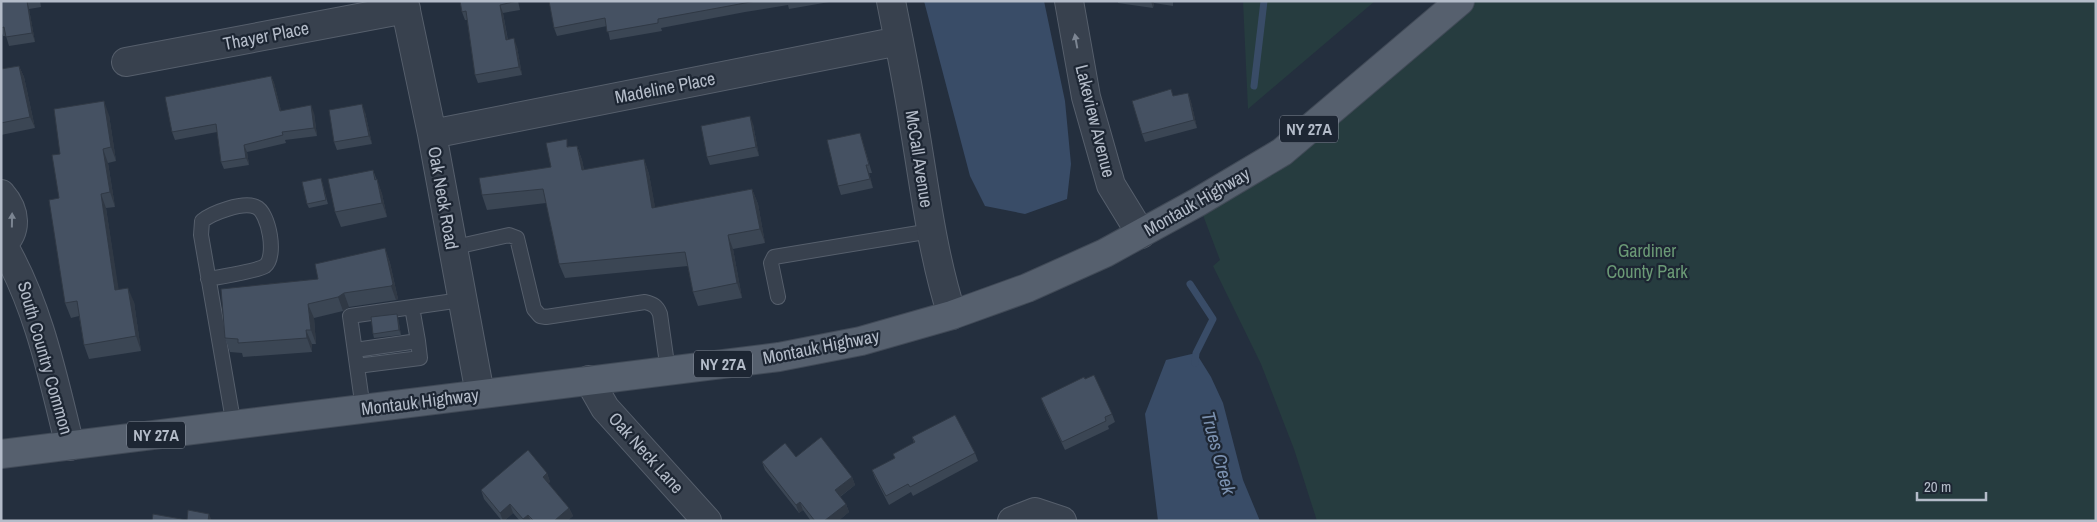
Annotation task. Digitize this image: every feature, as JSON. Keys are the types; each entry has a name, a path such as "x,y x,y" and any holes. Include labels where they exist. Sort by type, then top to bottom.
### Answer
{"main road":[{"name":"Montauk Highway","path":"1,454 668,371 825,349 952,315 1064,273 1141,234 1282,152 1460,1"}],"street":[{"name":"McCall Avenue","path":"891,1 940,278 952,315"},
{"name":"Lakeview Avenue","path":"1069,1 1086,97 1111,186 1141,234"},
{"name":"Thayer Place","path":"126,62 405,5"},
{"name":"Oak Neck Road","path":"405,5 432,134 451,248 480,394"},
{"name":"Madeline Place","path":"432,134 899,42"},
{"name":"South Country Common","path":"1,194 9,203 13,213 14,225 10,236 2,246 20,274 40,329 70,446"},
{"name":"Oak Neck Lane","path":"589,380 605,408 707,521"},
{"path":"1012,521 1035,512 1062,521"}],"lane":[{"path":"208,279 264,267 271,259 272,249 264,214 256,207 245,206 212,213 202,221 200,235 234,426"},
{"path":"778,297 771,263 774,257 931,231"},
{"path":"451,248 509,235 516,238 520,244 534,309 540,316 546,317 645,302 651,303 658,308 660,314 668,371"},
{"path":"363,409 350,316 462,300"},
{"path":"357,366 420,358 412,307"},
{"path":"355,350 418,341"}],"green space":[{"path":"1243,1 1375,1 1248,109"},
{"name":"Gardiner County Park","path":"1460,1 2096,1 2096,521 1317,521 1294,449 1261,364 1213,266 1220,260 1198,202"}],"water":[{"path":"924,1 1044,1 1065,101 1071,164 1067,199 1025,214 985,206 970,176"},
{"path":"1196,353 1211,377 1223,403 1243,480 1260,521 1158,521 1145,414 1166,360"}],"building":[{"path":"1,1 27,1 32,33 6,37 4,27 1,28"},
{"path":"460,1 517,1 500,5 506,40 514,38 519,67 475,75 466,11 462,12"},
{"path":"549,1 756,1 658,19 658,23 607,32 605,18 554,28"},
{"path":"19,66 30,117 1,123 1,69"},
{"path":"271,76 280,111 311,105 314,128 282,132 283,135 244,145 246,158 221,162 216,124 172,132 165,97"},
{"path":"1171,89 1173,96 1188,93 1194,120 1142,134 1132,101"},
{"path":"104,101 111,147 103,149 110,192 101,194 115,290 128,288 136,336 84,345 77,301 65,303 49,200 59,198 52,155 60,154 54,109"},
{"path":"362,104 369,136 334,142 329,110"},
{"path":"750,116 756,147 707,157 701,126"},
{"path":"860,133 869,165 866,165 870,179 838,186 827,140"},
{"path":"567,139 567,147 577,146 582,170 644,159 652,208 752,189 760,229 728,235 737,283 693,292 685,252 559,264 543,189 482,195 479,178 551,167 546,143"},
{"path":"373,170 382,203 335,212 328,179"},
{"path":"321,178 326,200 307,204 302,182"},
{"path":"385,248 393,284 391,286 344,293 338,297 308,304 311,330 306,330 307,338 238,343 238,339 225,338 221,289 318,279 315,264"},
{"path":"397,314 399,330 373,334 371,317"},
{"path":"1094,375 1112,414 1105,417 1106,421 1062,442 1041,398 1084,377 1085,379"},
{"path":"955,415 975,453 910,487 908,484 886,496 872,470 895,458 893,454 915,442 912,437"},
{"path":"821,437 852,477 835,490 846,504 824,521 815,521 800,502 796,505 762,462 785,443 796,457"},
{"path":"528,450 547,473 543,477 569,508 554,521 534,521 528,515 523,519 510,504 500,513 481,490"},
{"path":"188,510 209,514 208,521 152,521 153,514 187,520"}],"waterway":[{"name":"Trues Creek","path":"1254,86 1264,1"},
{"name":"Trues Creek","path":"1190,284 1213,319 1196,353 1195,363"}]}
